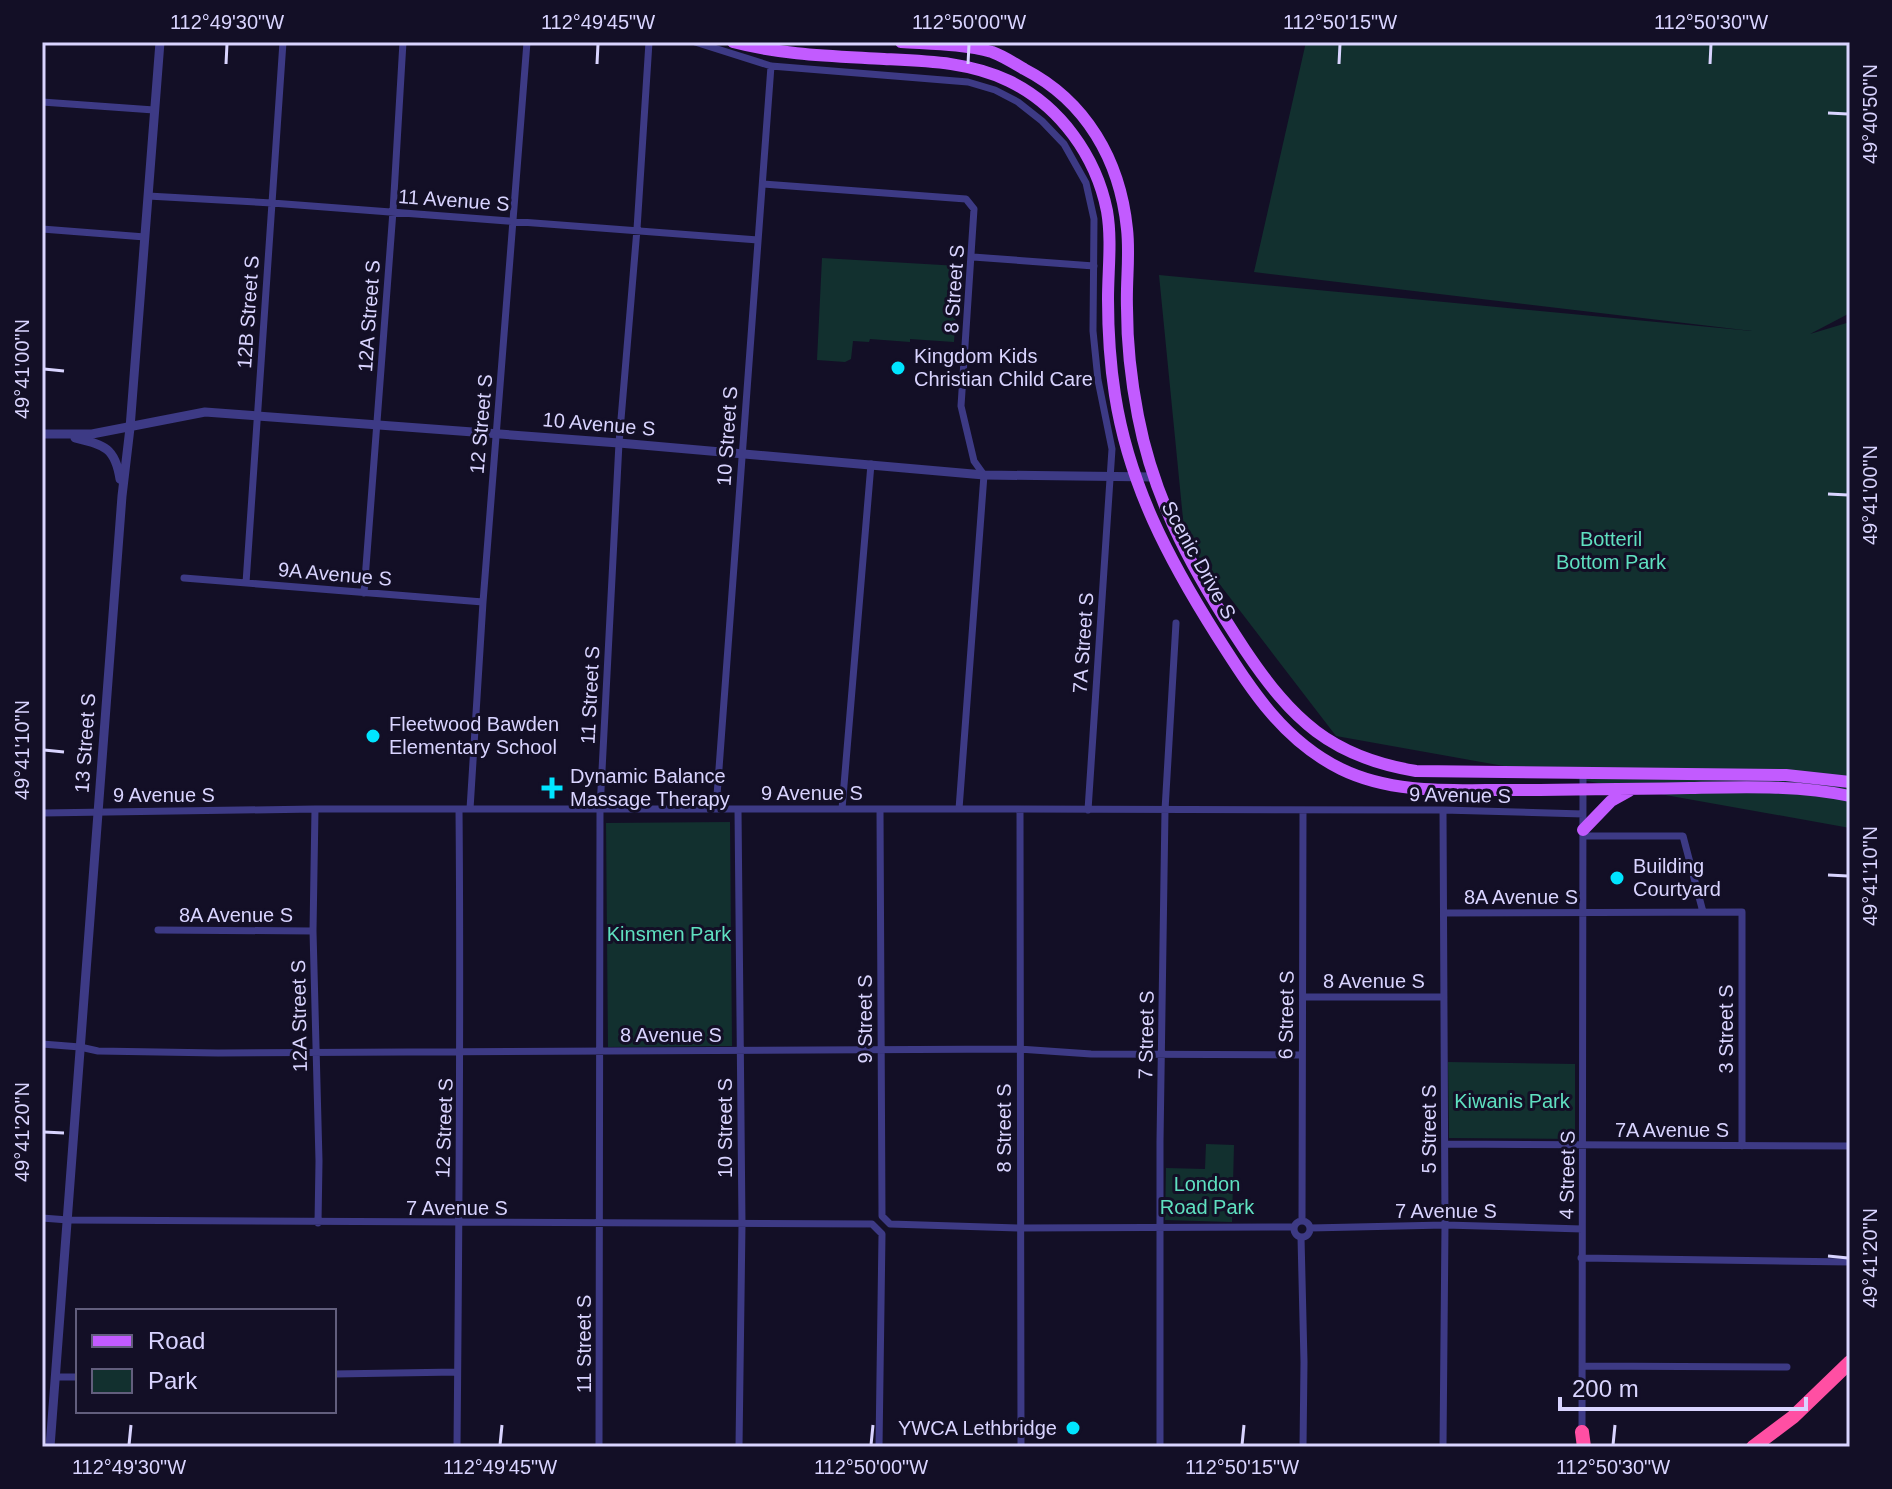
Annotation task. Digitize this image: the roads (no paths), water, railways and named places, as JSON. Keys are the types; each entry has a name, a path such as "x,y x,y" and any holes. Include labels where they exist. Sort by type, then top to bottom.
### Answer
{"highway":[{"path":"1753,1447 1793,1417 1850,1362"}],"main road":[{"name":"Scenic Drive S","path":"733,42 789,52 958,63 1008,80 1029,92 1060,119 1083,147 1096,175 1107,213 1112,365 1122,433 1135,478 1165,549 1184,584 1257,699 1277,723 1305,747 1340,769 1388,785 1451,790 1787,788 1850,796"},
{"name":"Scenic Drive S","path":"901,42 993,53 1036,75 1066,97 1100,139 1112,162 1128,232 1126,305 1130,372 1143,439 1173,530 1211,599 1263,677 1290,710 1318,734 1351,754 1381,765 1416,771 1786,775 1850,782"},
{"path":"1583,833 1611,801 1632,789"}],"street":[{"name":"13 Street S","path":"50,1447 122,496 160,42"},
{"name":"12B Street S","path":"246,583 283,42"},
{"name":"12A Street S","path":"364,593 403,42"},
{"name":"12 Street S","path":"470,809 527,42"},
{"name":"11 Street S","path":"599,1447 600,809 619,443 649,42"},
{"path":"695,42 771,66 968,82 995,90 1018,102 1064,144 1086,183 1094,219 1093,331 1098,380 1112,449 1110,479"},
{"name":"10 Street S","path":"716,809 771,66"},
{"path":"42,102 154,110"},
{"name":"8 Street S","path":"763,184 966,199 975,214 961,406 974,461 984,475 959,809"},
{"name":"11 Avenue S","path":"148,196 393,211 758,240"},
{"path":"42,229 145,237"},
{"path":"973,257 1094,266"},
{"name":"10 Avenue S","path":"42,434 64,435 130,428 205,412 619,443 984,475 1110,479 1155,477"},
{"path":"64,435 105,446 112,453 120,474 122,496"},
{"path":"842,809 871,464"},
{"name":"7A Street S","path":"1088,810 1110,479"},
{"name":"9A Avenue S","path":"184,578 483,602"},
{"name":"7 Street S","path":"1160,1447 1165,810 1176,623"},
{"name":"4 Street S","path":"1582,1442 1583,774"},
{"name":"12A Street S","path":"315,809 313,931 318,1223"},
{"name":"9 Avenue S","path":"42,813 315,809 959,809 1443,810 1583,814"},
{"name":"12 Street S","path":"457,1447 457,1223 462,1052 459,809"},
{"name":"10 Street S","path":"738,809 742,1224 739,1447"},
{"name":"9 Street S","path":"880,809 882,1216 890,1224 1020,1228"},
{"name":"8 Street S","path":"1020,810 1021,1447"},
{"name":"6 Street S","path":"1302,1220 1303,810"},
{"name":"5 Street S","path":"1443,810 1443,1447"},
{"path":"1583,833 1683,836 1703,912"},
{"name":"8A Avenue S","path":"1444,913 1742,912"},
{"name":"3 Street S","path":"1742,912 1742,1146"},
{"name":"8A Avenue S","path":"158,930 313,931"},
{"name":"8 Avenue S","path":"1303,997 1444,997"},
{"name":"8 Avenue S","path":"42,1044 98,1051 1019,1049 1302,1055"},
{"name":"7A Avenue S","path":"1445,1144 1850,1146"},
{"name":"7 Avenue S","path":"42,1218 318,1223 872,1224 882,1234 879,1447"},
{"path":"1020,1228 1293,1227 1302,1220 1310,1228 1307,1236 1301,1237 1294,1233 1293,1227"},
{"name":"7 Avenue S","path":"1310,1228 1445,1225 1582,1229"},
{"path":"1301,1237 1303,1447"},
{"path":"1581,1258 1850,1262"},
{"path":"1582,1366 1787,1367"},
{"path":"336,1374 457,1372"},
{"path":"55,1377 76,1377"}],"place":[{"name":"Kingdom Kids Christian Child Care","path":"898,368"},
{"name":"Fleetwood Bawden Elementary School","path":"373,736"},
{"name":"Dynamic Balance Massage Therapy","path":"552,788"},
{"name":"Building Courtyard","path":"1617,878"},
{"name":"YWCA Lethbridge","path":"1073,1428"}],"park label":[{"name":"Botteril Bottom Park","path":"1611,550"},
{"name":"Kinsmen Park","path":"669,934"},
{"name":"Kiwanis Park","path":"1512,1101"},
{"name":"London Road Park","path":"1207,1196"}]}
